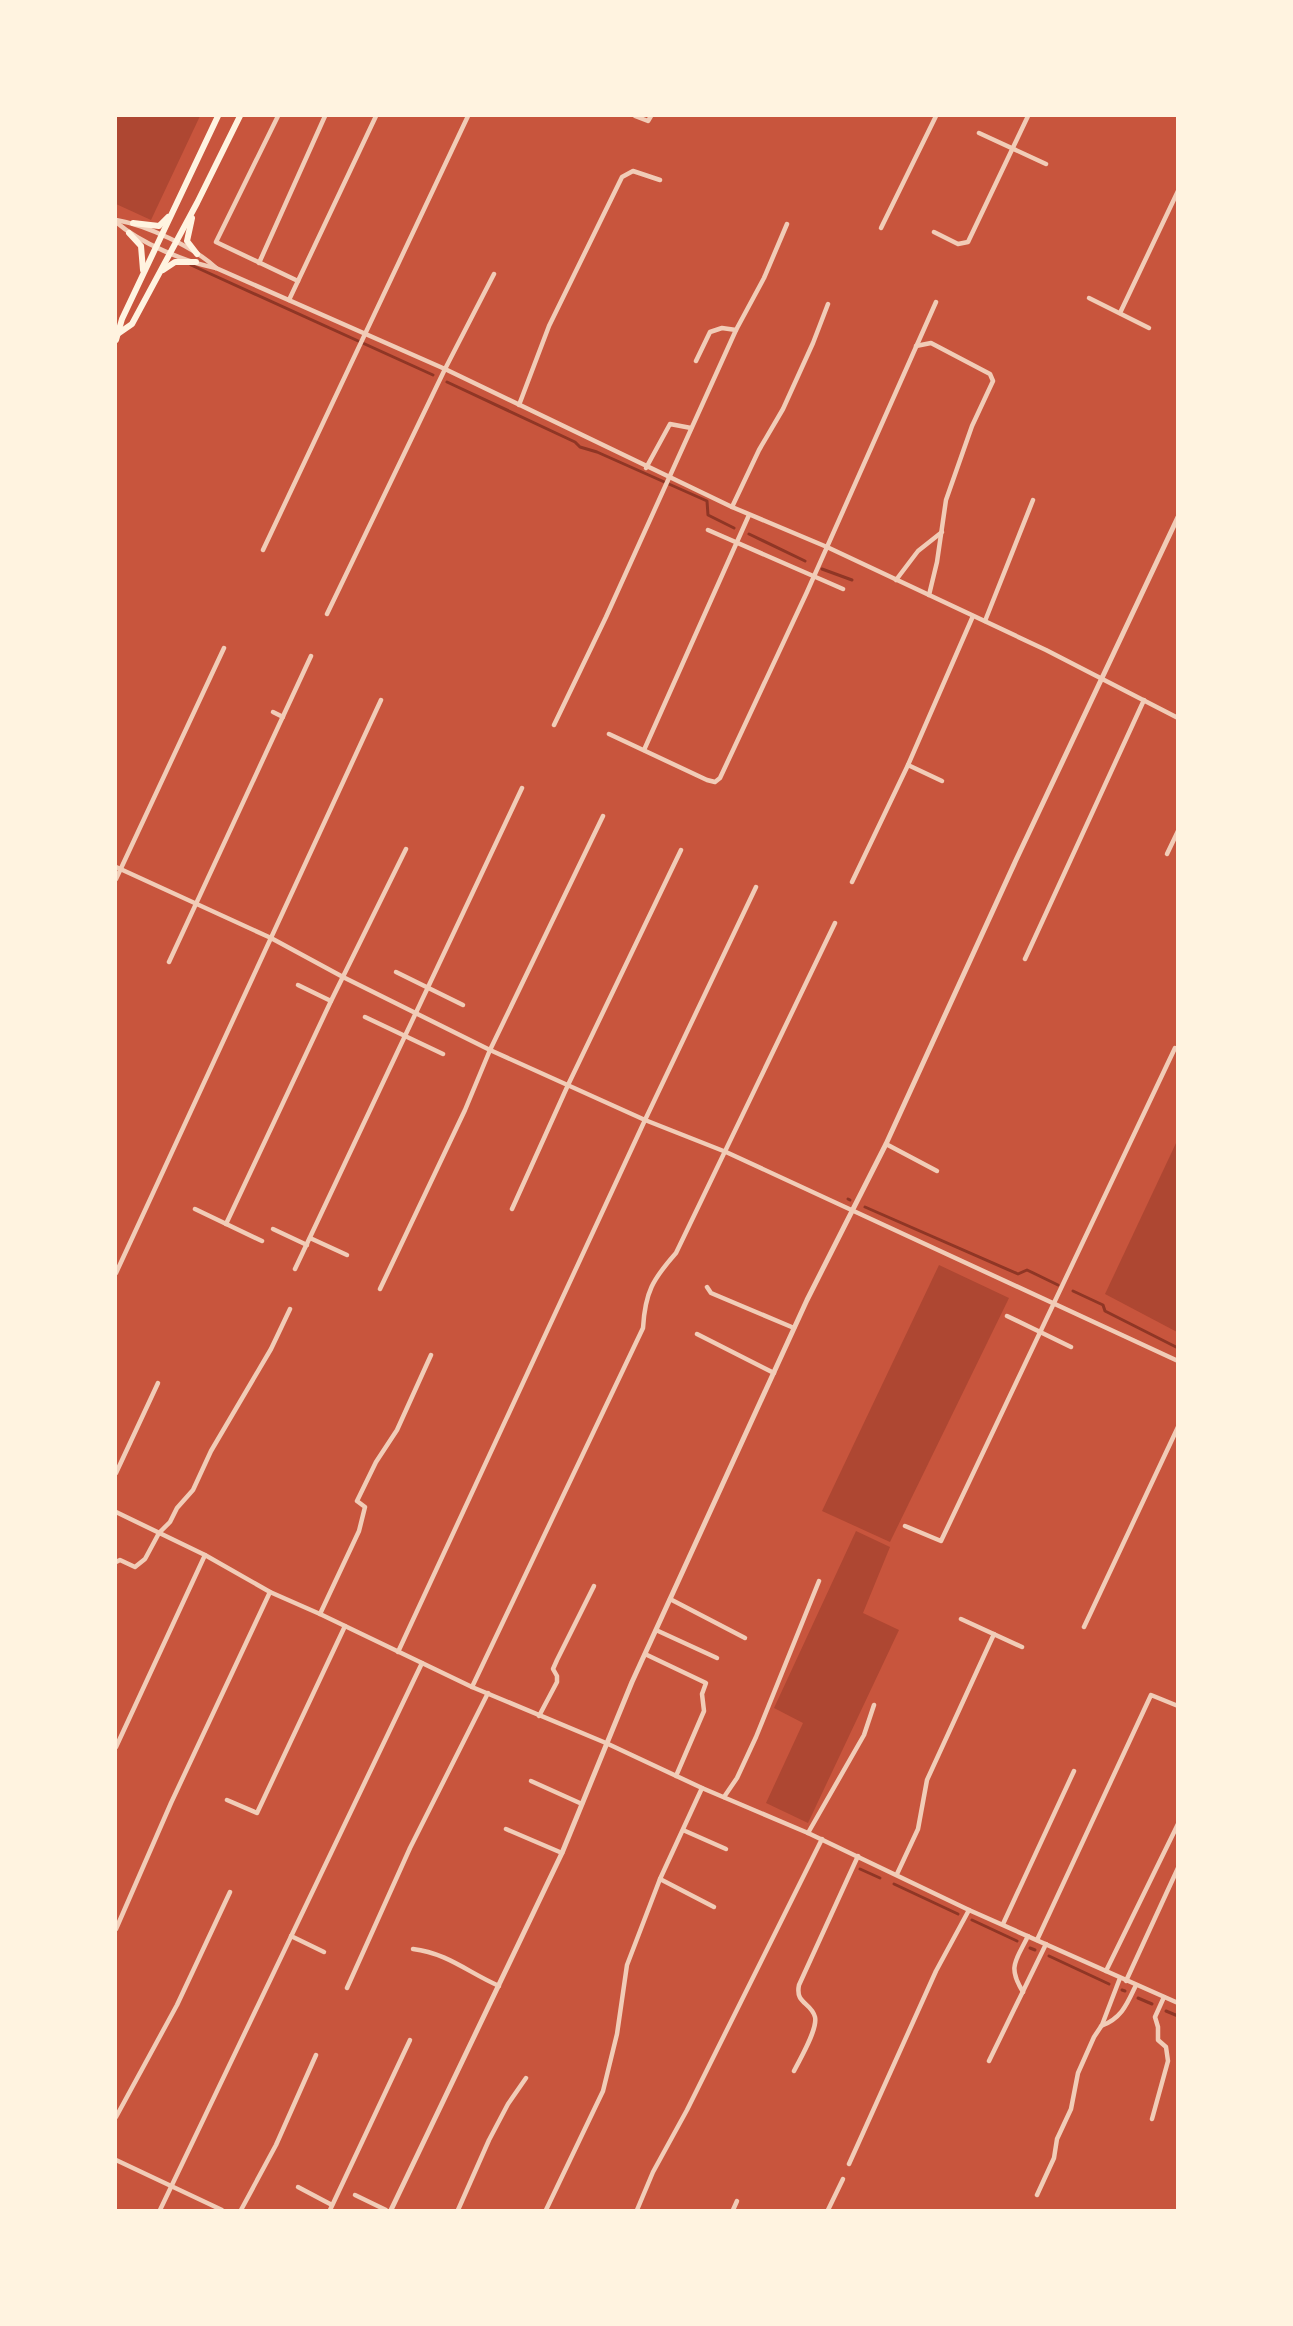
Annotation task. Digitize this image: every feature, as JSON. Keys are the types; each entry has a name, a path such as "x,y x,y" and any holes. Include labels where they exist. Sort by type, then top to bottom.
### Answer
{"main road":[{"path":"117,337 122,319 218,116"},
{"path":"117,337 132,324 197,203 240,116"},
{"path":"197,203 187,238 188,245 197,254"},
{"path":"133,223 159,226 174,210"},
{"path":"129,233 138,242 143,252 144,274"},
{"path":"153,285 170,264 183,261 196,262"}],"street":[{"path":"278,116 216,240 218,244 298,281"},
{"path":"259,263 325,116"},
{"path":"289,300 376,116"},
{"path":"263,550 468,116"},
{"path":"635,116 648,121 651,116"},
{"path":"881,228 936,116"},
{"path":"934,232 958,244 968,242 1028,116"},
{"path":"979,133 1046,164"},
{"path":"519,405 549,326 622,177 633,171 660,180"},
{"path":"1120,313 1178,191"},
{"path":"116,221 133,223 176,243 197,254 216,268"},
{"path":"116,221 129,233 157,246 216,268 289,300 364,337 445,369 646,468 667,481 827,547 973,615 1178,718"},
{"path":"554,726 736,330 764,278 787,224"},
{"path":"327,614 445,369 494,274"},
{"path":"1089,298 1149,328"},
{"path":"609,734 707,780 715,782 720,778 814,576 936,302"},
{"path":"732,507 759,450 783,409 828,304"},
{"path":"696,362 710,332 722,328 736,330"},
{"path":"916,346 931,343 993,377 972,426 946,500 937,562 929,595"},
{"path":"646,468 670,424 691,428"},
{"path":"964,424 972,426"},
{"path":"985,621 1034,500"},
{"path":"644,750 688,656 749,515"},
{"path":"391,2211 562,1853 645,1654 794,1328 886,1144 1101,678 1178,517"},
{"path":"708,530 843,589"},
{"path":"896,580 918,552 942,532"},
{"path":"852,882 908,765 973,615"},
{"path":"116,879 118,868 224,648"},
{"path":"169,962 311,656"},
{"path":"116,1273 381,700"},
{"path":"1025,958 1144,700"},
{"path":"273,712 283,717"},
{"path":"908,765 942,781"},
{"path":"295,1269 522,788"},
{"path":"380,1289 465,1110 490,1050 603,816"},
{"path":"1167,854 1178,831"},
{"path":"226,1224 331,1001 406,849"},
{"path":"512,1209 568,1085 681,850"},
{"path":"118,868 270,938 490,1050 645,1120 726,1152 1178,1360"},
{"path":"398,1652 756,887"},
{"path":"472,1687 643,1328 644,1307 655,1277 676,1252 835,923"},
{"path":"396,972 463,1005"},
{"path":"297,985 331,1001"},
{"path":"365,1017 443,1054"},
{"path":"905,1526 941,1541 1175,1048"},
{"path":"886,1144 937,1171"},
{"path":"195,1209 262,1241"},
{"path":"273,1229 307,1245"},
{"path":"310,1238 347,1255"},
{"path":"707,1287 711,1293 794,1328"},
{"path":"116,1562 120,1560 135,1567 145,1560 159,1533 170,1522 177,1508 193,1490 271,1349 290,1309"},
{"path":"1007,1316 1071,1347"},
{"path":"697,1334 774,1373"},
{"path":"320,1614 359,1531 365,1507 357,1501 376,1462 397,1430 431,1355"},
{"path":"116,1473 158,1383"},
{"path":"1084,1627 1178,1427"},
{"path":"116,1512 205,1555 270,1592 472,1687 606,1743 702,1788 822,1839 969,1910 1178,2003"},
{"path":"116,1747 205,1555"},
{"path":"724,1797 737,1778 756,1737 819,1581"},
{"path":"539,1716 557,1682 553,1669 594,1586"},
{"path":"116,1929 171,1803 270,1592"},
{"path":"670,1599 745,1638"},
{"path":"961,1619 1022,1647"},
{"path":"227,1800 257,1813 345,1626"},
{"path":"656,1630 717,1658"},
{"path":"897,1874 918,1829 927,1780 994,1634"},
{"path":"645,1654 706,1683 702,1694 704,1711 676,1776"},
{"path":"160,2211 422,1663"},
{"path":"347,1988 410,1848 488,1694"},
{"path":"1038,1940 1151,1695 1178,1706"},
{"path":"808,1833 864,1735 874,1705"},
{"path":"1003,1924 1074,1771"},
{"path":"531,1781 582,1804"},
{"path":"546,2211 603,2091 616,2034 627,1965 660,1879 702,1788"},
{"path":"1106,1971 1178,1824"},
{"path":"506,1829 562,1853"},
{"path":"683,1830 726,1849"},
{"path":"637,2211 653,2172 687,2110 822,1839"},
{"path":"794,2071 815,2026 812,2011 799,1998 797,1991 858,1856"},
{"path":"1126,1980 1178,1868"},
{"path":"660,1879 714,1907"},
{"path":"116,2117 177,2004 230,1892"},
{"path":"849,2164 936,1971 969,1910"},
{"path":"1023,1992 1014,1978 1013,1968 1028,1935"},
{"path":"291,1936 324,1952"},
{"path":"989,2061 1046,1944"},
{"path":"413,1949 428,1951 453,1960 474,1976 499,1986"},
{"path":"1037,2195 1054,2158 1057,2139 1071,2109 1078,2073 1101,2026 1120,1978"},
{"path":"1101,2026 1118,2017 1125,2010 1136,1985"},
{"path":"1152,2119 1168,2061 1166,2047 1158,2040 1155,2017 1164,1997"},
{"path":"298,2187 331,2208 410,2040"},
{"path":"241,2211 276,2145 316,2055"},
{"path":"458,2211 489,2140 508,2104 526,2078"},
{"path":"116,2160 222,2211"},
{"path":"828,2211 843,2179"},
{"path":"355,2195 386,2211"},
{"path":"733,2211 737,2201"}],"shaded area":[{"path":"116,116 200,116 151,220 116,204"},
{"path":"1177,1141 1177,1332 1105,1294"},
{"path":"939,1265 1009,1298 890,1542 822,1511"},
{"path":"856,1531 890,1547 863,1613 899,1630 808,1823 766,1803 803,1723 774,1708"}],"waterway":[{"path":"191,265 433,375"},
{"path":"447,382 575,442 580,447 597,452 707,501 708,515 734,528"},
{"path":"749,534 805,561"},
{"path":"822,569 852,580"},
{"path":"865,1207 1018,1274 1027,1270 1058,1285"},
{"path":"1073,1291 1103,1305 1105,1311 1178,1348"},
{"path":"860,1869 880,1878"},
{"path":"894,1884 958,1914"},
{"path":"972,1920 1017,1941"},
{"path":"1030,1948 1035,1950"},
{"path":"1049,1956 1109,1984"},
{"path":"1138,1998 1152,2004"},
{"path":"1166,2011 1178,2016"}]}
